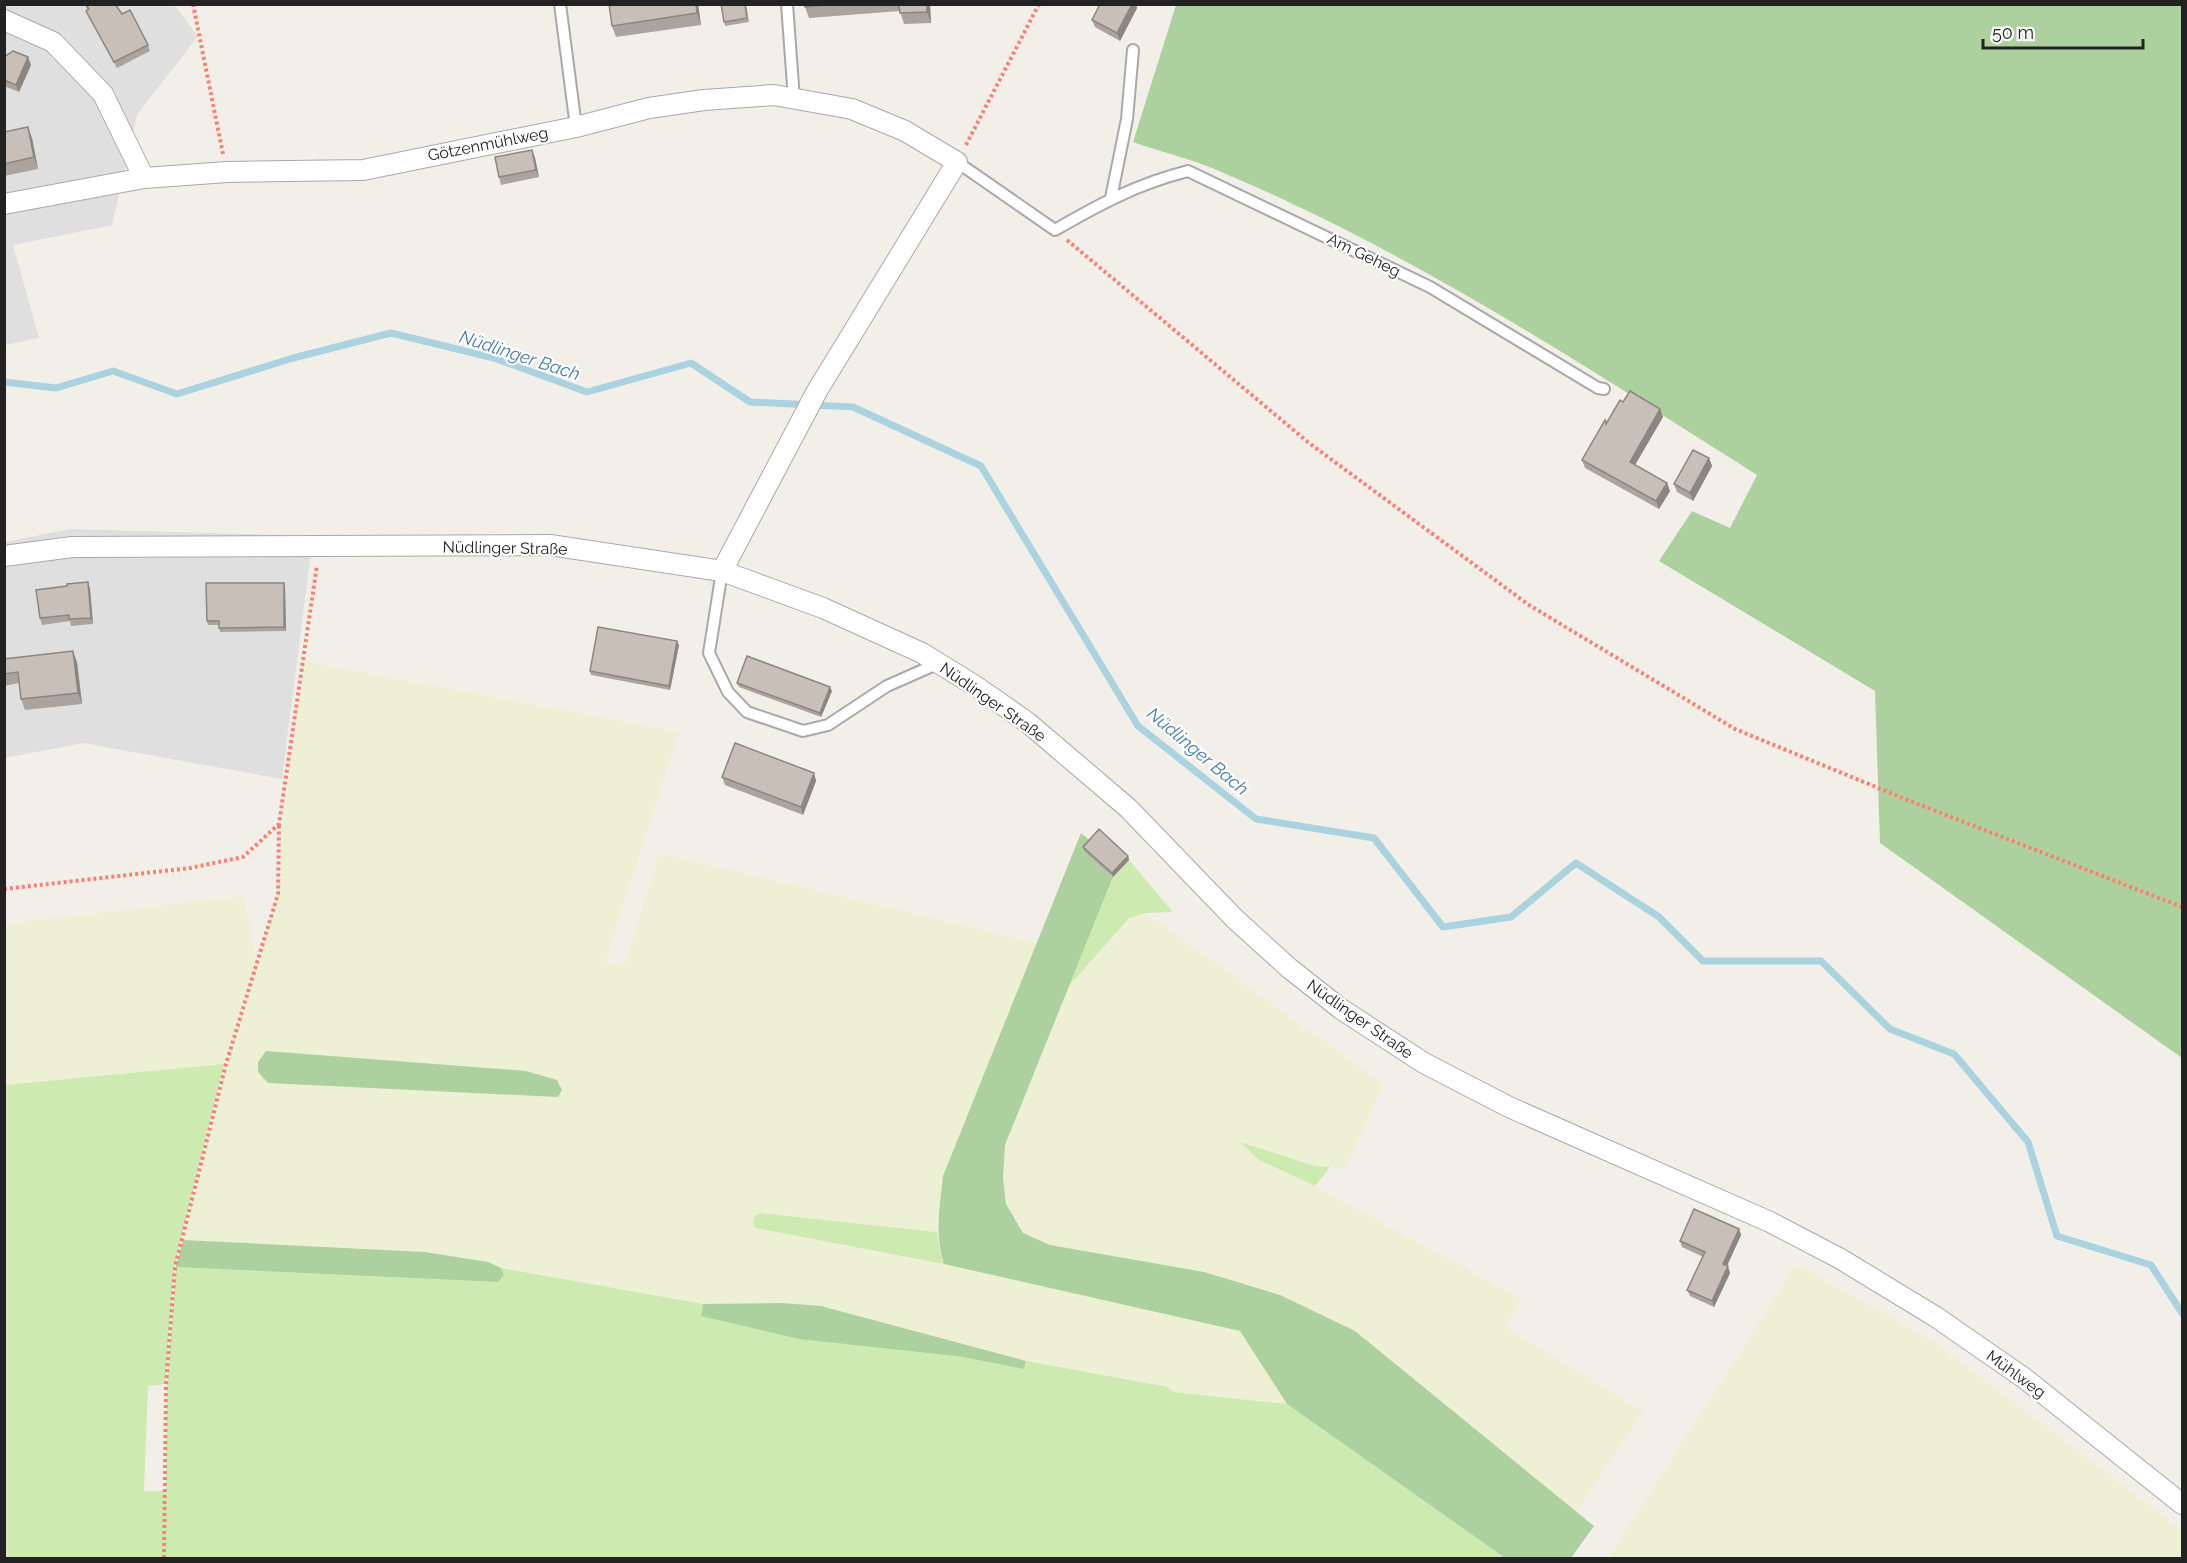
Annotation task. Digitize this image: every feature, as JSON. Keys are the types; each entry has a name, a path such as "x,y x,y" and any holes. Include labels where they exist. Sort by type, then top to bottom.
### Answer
{"street":[{"path":"4,20 53,42 103,94 144,178"},
{"name":"Götzenmühlweg","path":"4,204 144,178 227,172 363,170 576,127 649,108 704,100 774,95 852,109 905,131 957,162"},
{"path":"722,571 817,391 957,162"},
{"name":"Nüdlinger Straße","path":"4,556 72,547 550,545 722,571 823,608 922,653 975,685 1027,722 1128,808 1235,920 1288,968 1341,1009 1424,1063 1509,1107 1770,1222 1839,1258"},
{"name":"Mühlweg","path":"1839,1258 1936,1317 2024,1378 2182,1504"}],"lane":[{"path":"560,4 576,127"},
{"path":"788,4 794,99"},
{"path":"1111,198 1127,119 1133,50"},
{"path":"957,162 1055,230"},
{"name":"Am Geheg","path":"1055,230 1111,198 1155,180 1188,171 1430,287 1598,388 1605,389"},
{"path":"722,571 709,653 728,692 747,712 803,731 828,725 887,686 939,663"}],"path":[{"path":"193,4 227,172"},
{"path":"957,162 1039,4"},
{"path":"1055,230 1309,443 1529,605 1735,729 1910,801 2182,907"},
{"path":"164,1558 166,1384 175,1267 226,1064 278,894 279,824 320,547"},
{"path":"4,889 190,868 243,857 279,824"}],"shaded area":[{"path":"4,5 174,5 198,36 137,115 112,225 13,245 39,338 5,345"},
{"path":"71,529 313,536 282,779 83,743 5,758 5,542"}],"green space":[{"path":"1176,5 2182,5 2182,1058 1880,843 1875,691 1659,561 1692,511 1730,528 1757,475 1561,352 1427,273 1290,203 1219,171 1133,142"},
{"path":"304,661 679,732 605,963 624,967 659,853 1038,943 943,1176 937,1232 760,1213 755,1228 944,1264 1240,1331 1287,1404 1172,1392 1168,1387 1026,1361 821,1306 782,1303 703,1304 425,1252 183,1240 227,1068 278,894 282,824","holes":["266,1051 526,1071 258,1062"]},
{"path":"1081,833 1092,842 1085,850 1113,877 1005,1145 1003,1177 1006,1204 1023,1233 1050,1245 1204,1272 1280,1295 1355,1331 1594,1526 1571,1558 1505,1558 1287,1404 1240,1331 944,1264 938,1231 943,1176"},
{"path":"1129,860 1173,912 1146,913 1129,918 1069,986 1113,877"},
{"path":"243,896 257,962 224,1064 5,1085 5,924"},
{"path":"1146,913 1384,1084 1345,1169 1315,1166 1241,1144 1259,1160 1315,1186 1522,1299 1506,1327 1644,1412 1577,1512 1355,1331 1050,1245 1023,1233 1006,1204 1003,1177 1005,1145 1069,986 1129,918"},
{"path":"266,1051 526,1071 557,1080 562,1090 558,1097 268,1083 258,1072 258,1062"},
{"path":"224,1064 174,1267 165,1384 148,1386 144,1491 166,1491 167,1384 176,1267 497,1282 504,1275 501,1268 703,1304 702,1316 1024,1369 1026,1361 1168,1387 1173,1392 1287,1404 1505,1558 5,1558 5,1085"},
{"path":"1240,1142 1315,1166 1330,1167 1315,1186 1259,1160"},
{"path":"760,1213 937,1232 944,1264 755,1228 753,1221"},
{"path":"183,1240 425,1252 488,1262 501,1268 504,1275 498,1282 176,1267"},
{"path":"1796,1264 1935,1342 2077,1450 2182,1530 2182,1558 1608,1558"},
{"path":"782,1303 821,1306 1026,1361 1024,1369 956,1356 799,1339 701,1316 703,1304"}],"building":[{"path":"86,4 115,4 122,14 130,10 148,45 114,62 86,11 89,9"},
{"path":"609,4 696,4 697,13 612,26"},
{"path":"721,4 745,4 747,18 724,22"},
{"path":"804,4 838,4 805,7"},
{"path":"899,4 927,4 927,12 900,13"},
{"path":"1100,4 1132,4 1117,33 1092,20"},
{"path":"13,51 28,57 16,85 4,80 4,57"},
{"path":"28,127 34,157 4,164 4,132"},
{"path":"532,150 536,170 499,177 495,157"},
{"path":"1630,391 1660,409 1630,462 1667,483 1656,501 1582,460 1605,420 1606,424 1620,400 1623,402"},
{"path":"1693,450 1709,458 1690,493 1674,484"},
{"path":"88,582 91,618 69,619 69,615 40,618 36,590"},
{"path":"206,583 284,583 284,627 219,628 219,621 207,621"},
{"path":"598,627 677,641 669,686 590,671"},
{"path":"73,651 78,693 21,699 18,672 4,674 4,659"},
{"path":"747,656 830,687 820,713 737,683"},
{"path":"735,743 814,773 801,807 722,777"},
{"path":"1099,829 1128,856 1112,873 1083,847"},
{"path":"1694,1209 1739,1229 1723,1264 1728,1266 1712,1301 1687,1290 1705,1252 1680,1241"}],"waterway":[{"name":"Nüdlinger Bach","path":"4,382 56,388 113,371 177,394 293,358 391,333 494,358 587,392 691,363 750,402 853,407 981,466 1138,726 1256,819 1374,838 1443,927 1511,917 1576,863 1659,917 1703,961 1821,961 1890,1029 1954,1054 2028,1142 2057,1236 2151,1265 2182,1313"}]}
